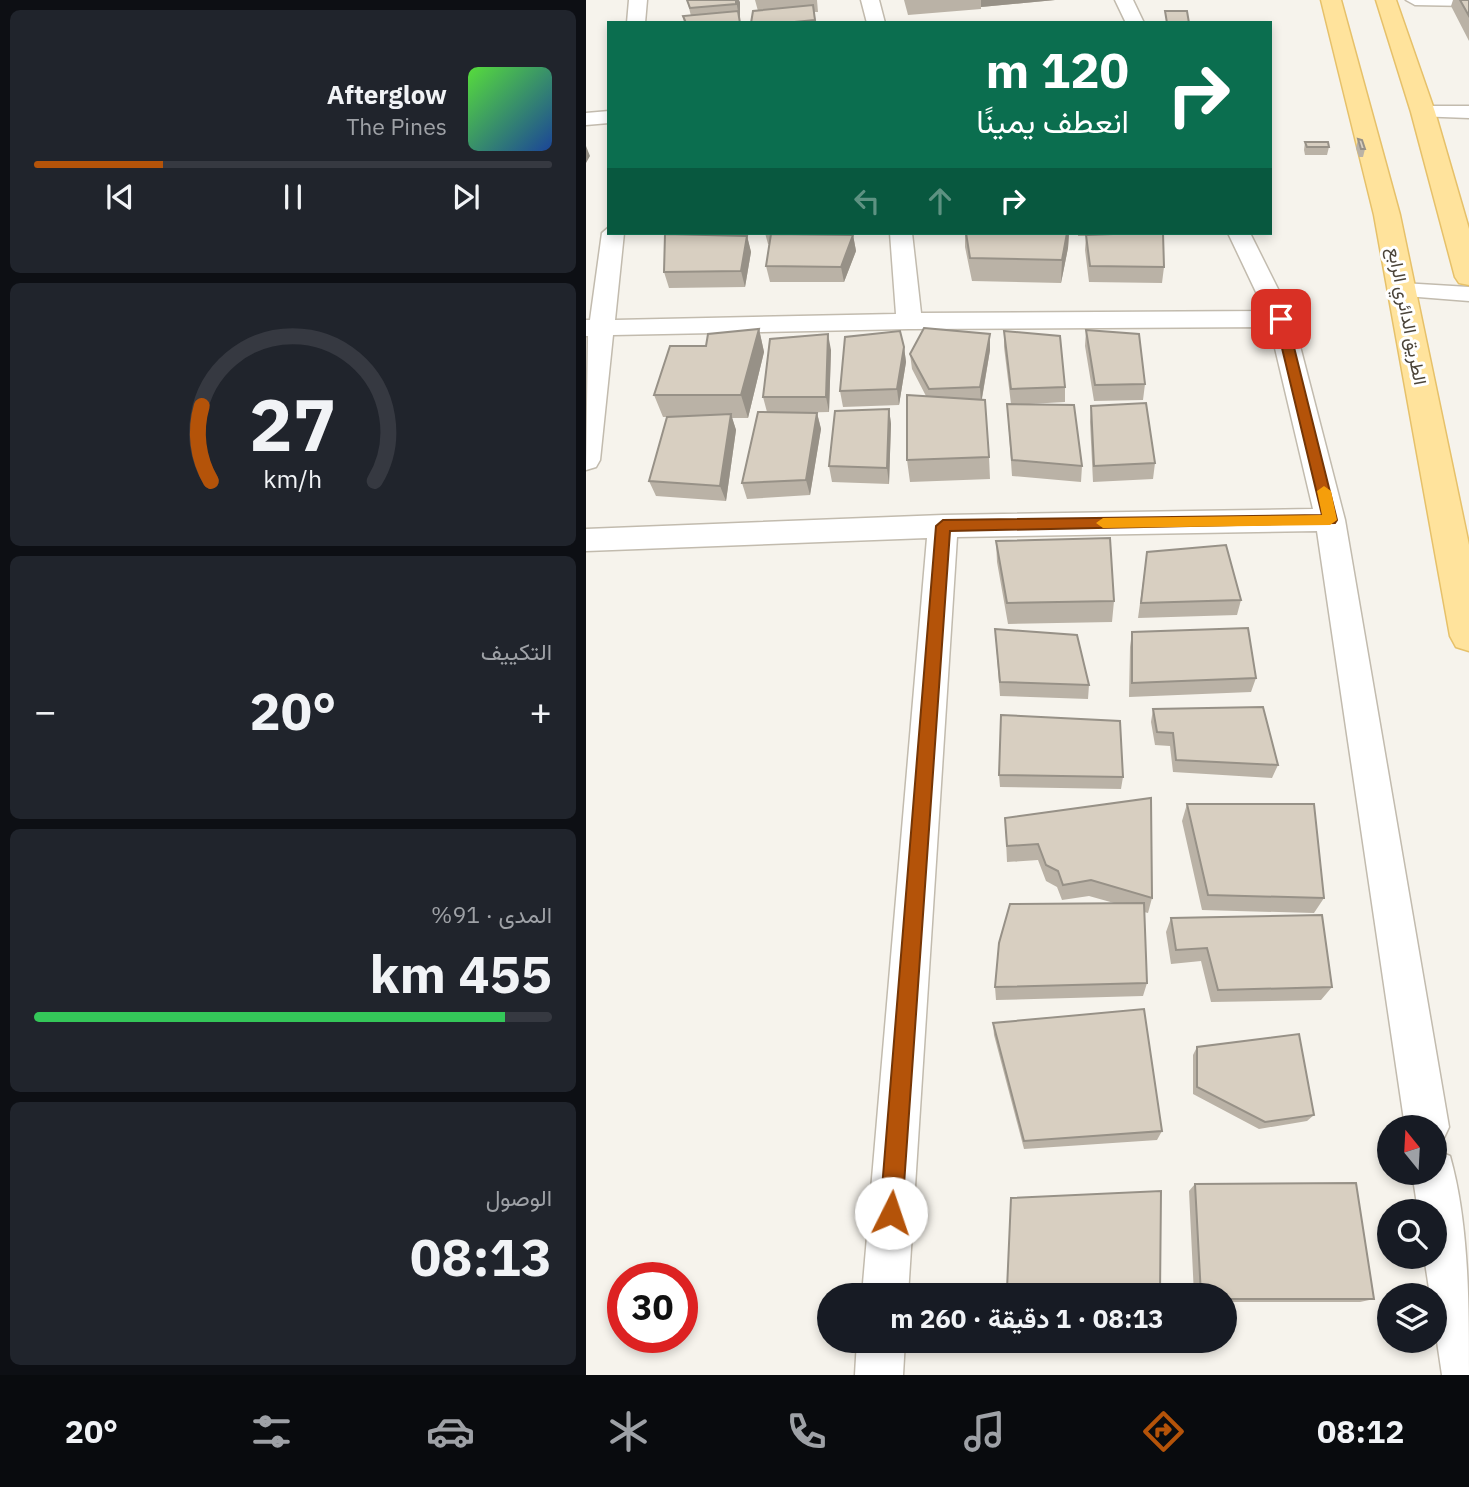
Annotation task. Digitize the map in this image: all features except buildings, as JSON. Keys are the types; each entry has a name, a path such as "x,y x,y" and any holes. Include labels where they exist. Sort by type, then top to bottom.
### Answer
{"main road":[{"name":"الطريق الدائري الرابع","path":"1331,0 1388,215 1469,636"},
{"path":"1386,0 1423,112 1469,277"}],"street":[{"path":"636,21 638,0"},
{"path":"870,0 875,21"},
{"path":"1124,0 1134,21"},
{"path":"1415,0 1469,1"},
{"path":"1423,112 1469,112"},
{"path":"586,119 607,117"},
{"path":"586,460 594,328 613,235"},
{"path":"901,235 909,321"},
{"path":"1240,235 1281,319 1330,520 1425,1115"},
{"path":"1402,290 1469,294"},
{"path":"594,328 909,321 1281,319"},
{"path":"586,540 943,526 1330,520"},
{"path":"886,1283 943,526"},
{"path":"1436,1185 1466,1375"},
{"path":"879,1375 880,1353"}],"slow traffic":[{"path":"1103,523 1330,520 1324,491"}],"route":[{"path":"891,1213 943,526 1330,520 1300,388 1281,319"}]}
